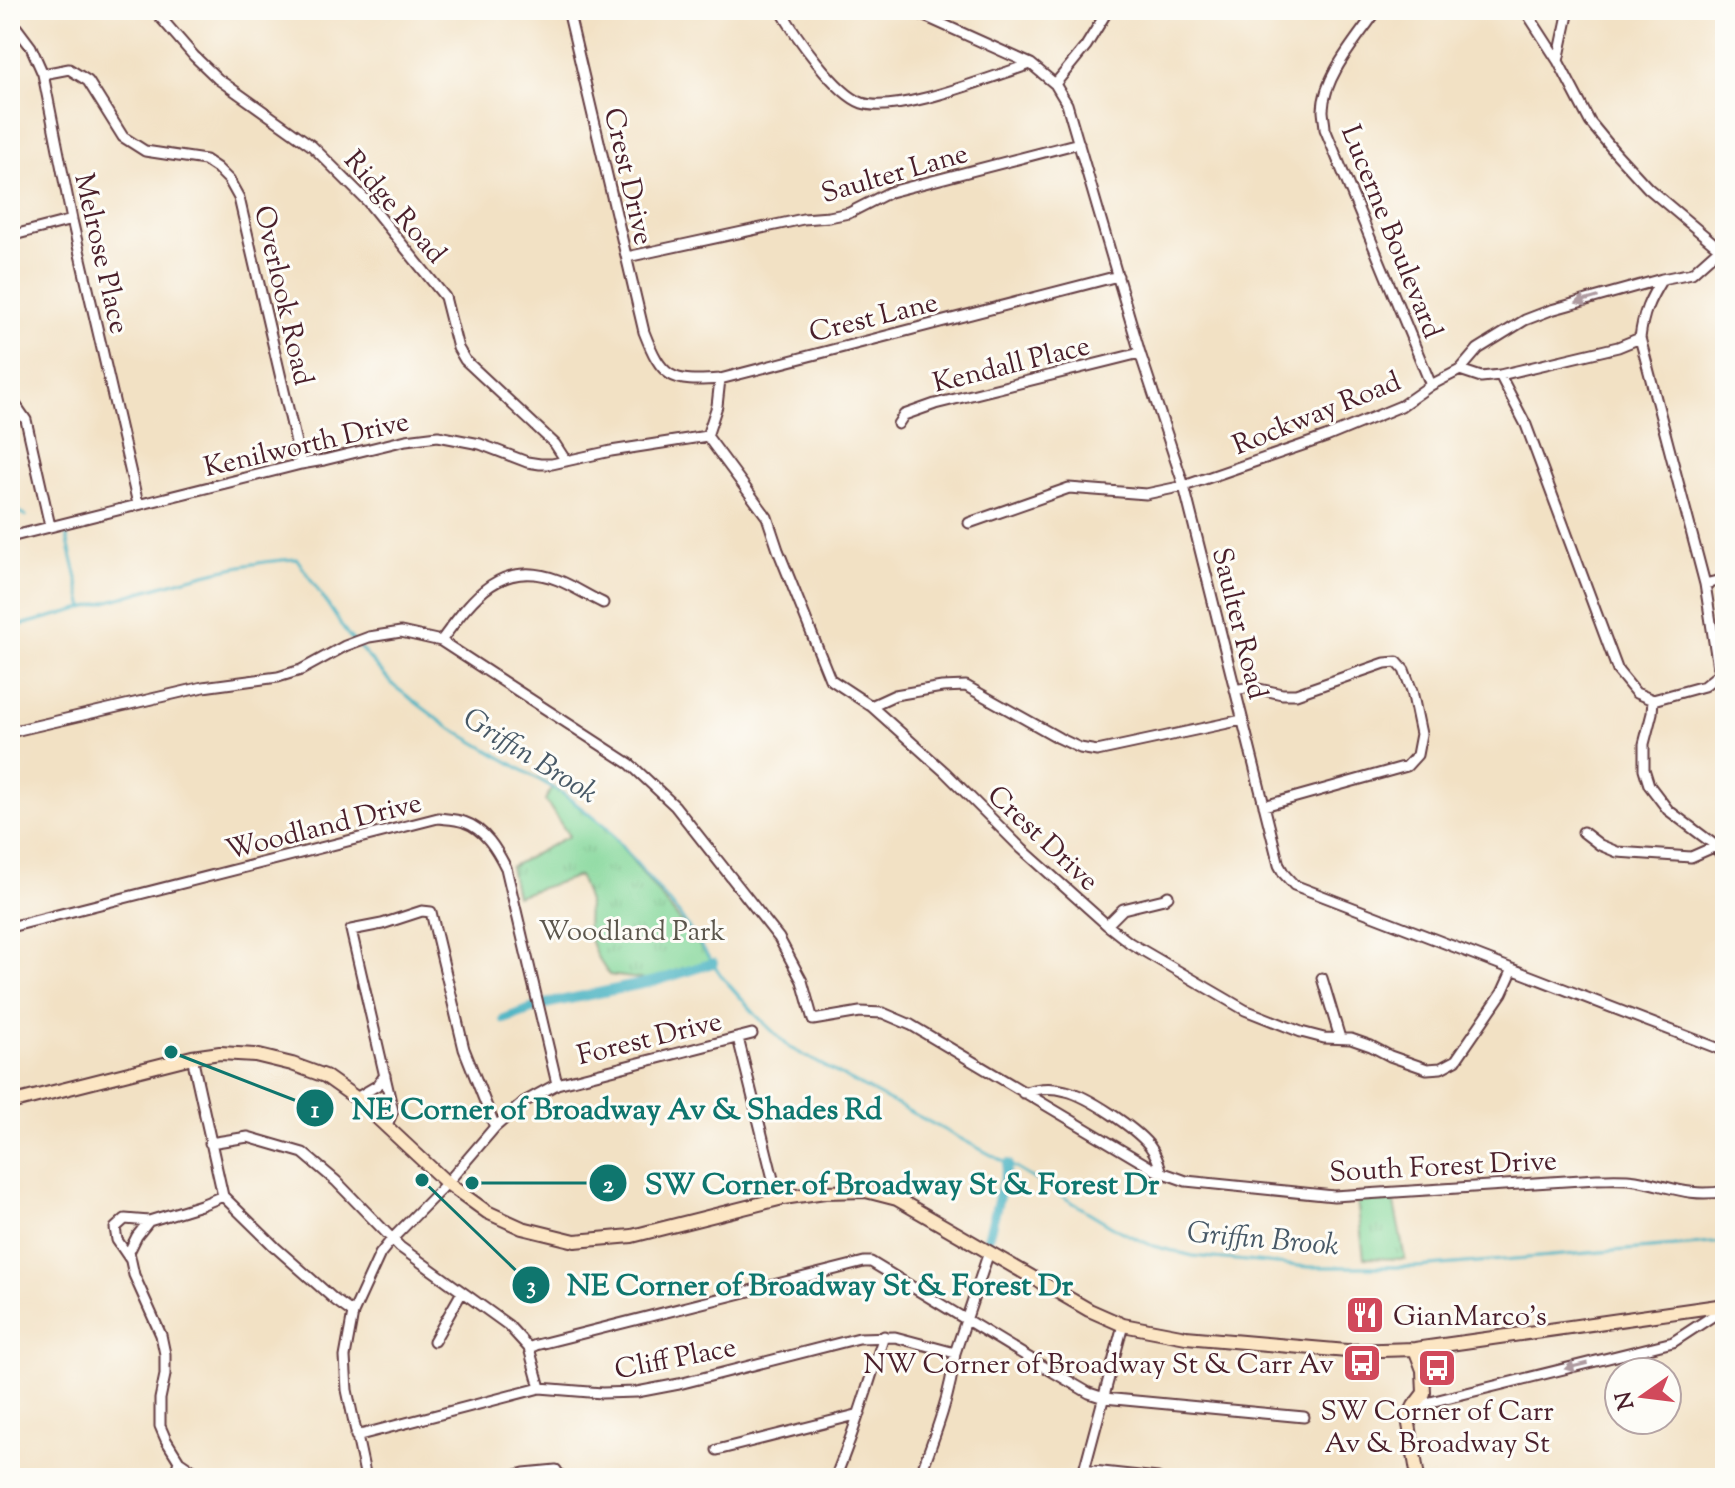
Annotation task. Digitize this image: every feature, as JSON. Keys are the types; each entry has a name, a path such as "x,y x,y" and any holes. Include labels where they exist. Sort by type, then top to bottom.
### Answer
{"street":[{"name":"Ridge Road","path":"154,10 218,79 312,146 367,201 445,297 458,348 465,360 555,444 566,461"},
{"name":"Crest Drive","path":"568,10 644,332 651,350"},
{"path":"781,10 793,31 842,91 862,103 894,105 970,85 1031,64"},
{"name":"Saulter Road","path":"911,10 1031,64 1055,84 1067,104 1140,353 1184,486 1279,865 1284,874 1294,885 1725,1053"},
{"path":"1055,84 1086,46 1108,10"},
{"name":"Lucerne Boulevard","path":"1377,10 1329,84 1323,109 1325,129 1431,385"},
{"path":"1525,10 1558,61 1590,122 1648,188 1723,250"},
{"path":"1558,61 1569,10"},
{"name":"Melrose Place","path":"10,19 31,47 43,74 72,220 138,504"},
{"name":"Overlook Road","path":"43,74 69,69 88,81 123,137 145,151 205,160 229,180 239,198 301,464"},
{"name":"Saulter Lane","path":"627,257 803,219 849,213 890,192 1079,143"},
{"path":"10,236 72,220"},
{"name":"Rockway Road","path":"969,523 1069,488 1146,494 1184,486 1326,437 1401,406 1460,370 1478,349 1525,320 1551,310 1692,273 1723,250"},
{"name":"Crest Lane","path":"651,350 665,372 678,379 720,379 1118,276"},
{"path":"1500,375 1526,425 1618,671 1636,693 1653,700 1704,686 1719,674 1705,584 1640,338 1642,318 1662,279"},
{"path":"1460,370 1481,377 1500,375 1618,347 1640,338"},
{"name":"Kendall Place","path":"898,424 904,415 935,404 1140,353"},
{"path":"707,436 717,406 720,379"},
{"path":"10,401 26,420 50,526"},
{"name":"Kenilworth Drive","path":"10,537 406,440 438,436 480,444 540,464 707,436"},
{"name":"Crest Drive","path":"707,436 767,517 830,679 871,706 945,772 1022,849 1130,943 1245,1010 1301,1032 1361,1042 1427,1069 1441,1068 1456,1060 1502,993 1512,971"},
{"path":"10,732 203,687 278,677 301,670 362,640 401,632 441,641 474,599 508,575 535,574 557,580 603,603"},
{"path":"1705,584 1725,579"},
{"name":"South Forest Drive","path":"441,641 630,764 675,806 779,938 802,981 813,1020 860,1012 883,1013 911,1025 1162,1173 1186,1181 1334,1196 1597,1179 1633,1180 1705,1195 1725,1191"},
{"path":"1235,690 1250,687 1296,694 1385,663 1397,662 1404,670 1412,691 1421,734 1417,755 1407,766 1264,806"},
{"path":"871,706 895,695 966,686 1059,738 1080,748 1097,751 1242,720"},
{"path":"1653,700 1644,744 1644,769 1649,785 1668,810 1721,844 1725,863"},
{"name":"Woodland Drive","path":"10,927 438,818 465,822 482,833 496,848 506,868 557,1084"},
{"path":"1583,832 1600,845 1617,852 1691,857 1721,844"},
{"path":"1107,925 1123,909 1168,896"},
{"path":"387,1125 393,1111 351,930 422,911 431,912 464,1049 495,1127"},
{"path":"1322,978 1340,1038"},
{"name":"Forest Drive","path":"366,1478 347,1390 345,1357 353,1313 380,1254 392,1239 447,1183 495,1127 524,1102 557,1084 752,1034"},
{"path":"738,1038 778,1199"},
{"path":"10,1103 192,1057 220,1053 255,1055 325,1076 387,1125 447,1183 487,1212 522,1228 575,1241 632,1236 778,1199 825,1192 866,1191 897,1199 1089,1310 1123,1325 1186,1337 1347,1351 1415,1349 1725,1306"},
{"path":"192,1057 223,1196 275,1247 353,1313"},
{"path":"356,1098 378,1085 385,1075"},
{"path":"1023,1093 1049,1088 1081,1096 1141,1136 1159,1159 1162,1173"},
{"path":"210,1143 248,1137 303,1153 336,1181 400,1247 508,1325 529,1348 540,1388"},
{"path":"131,1262 117,1240 115,1228 125,1219 149,1221 223,1196"},
{"path":"149,1221 129,1252 134,1275 161,1335 165,1354 160,1426 179,1461 204,1478"},
{"path":"919,1478 949,1386 955,1353 989,1252"},
{"path":"529,1348 871,1262 1089,1393 1104,1398 1304,1417"},
{"path":"434,1341 462,1292"},
{"path":"1414,1406 1673,1342 1725,1306"},
{"path":"1123,1325 1083,1474 1158,1478"},
{"path":"835,1478 860,1414 884,1336"},
{"name":"Cliff Place","path":"356,1436 540,1388 602,1393 637,1392 859,1338 895,1337 955,1353"},
{"path":"1415,1349 1423,1370 1424,1393 1408,1418 1417,1478"},
{"path":"717,1450 860,1414"},
{"path":"174,1478 179,1461"},
{"path":"506,1478 556,1470 561,1478"}],"green space":[{"name":"Woodland Park","path":"553,787 606,827 713,963 656,981 609,975 596,955 587,931 588,902 579,876 516,896 510,867 569,836 545,800"},
{"path":"1393,1198 1405,1259 1364,1258 1357,1200"}],"waterway":[{"name":"Griffin Brook","path":"10,507 26,516"},
{"name":"Griffin Brook","path":"66,533 84,608 217,571 297,559 348,635 394,686 447,726 562,793 606,827 679,914 723,978 790,1048 1012,1166 1120,1231 1153,1246 1193,1256 1309,1267 1417,1267 1725,1242"},
{"path":"10,628 84,608"},
{"path":"504,1019 545,1004 656,981 713,963"},
{"path":"988,1238 1008,1164"}],"place":[{"name":"NE Corner of Broadway Av & Shades Rd","path":"171,1052"},
{"name":"NE Corner of Broadway St & Forest Dr","path":"422,1180"},
{"name":"SW Corner of Broadway St & Forest Dr","path":"472,1183"},
{"name":"GianMarco's","path":"1365,1315"},
{"name":"NW Corner of Broadway St & Carr Av","path":"1362,1363"},
{"name":"SW Corner of Carr Av & Broadway St","path":"1437,1368"}]}
